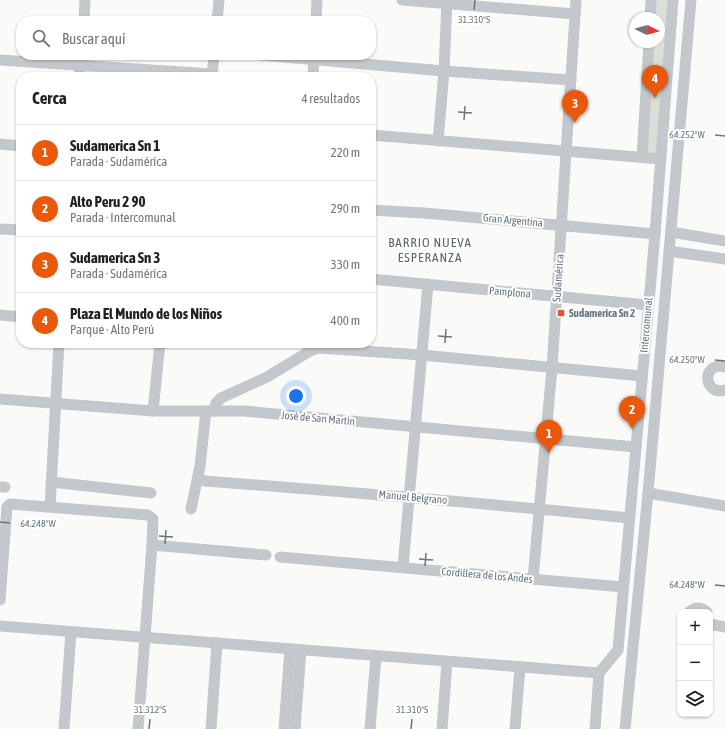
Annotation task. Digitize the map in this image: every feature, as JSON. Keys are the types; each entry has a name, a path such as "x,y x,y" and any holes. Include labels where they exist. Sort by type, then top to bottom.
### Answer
{"street":[{"path":"84,16 85,0"},
{"path":"217,16 219,0"},
{"path":"316,16 317,0"},
{"path":"402,0 447,2 575,14"},
{"name":"Sudamérica","path":"533,579 552,368 576,0"},
{"path":"650,12 651,0"},
{"name":"Intercomunal","path":"599,674 618,650 655,234 673,0"},
{"path":"625,729 648,493 691,0"},
{"path":"438,141 444,71 447,2"},
{"path":"642,157 649,48"},
{"path":"0,60 80,60 186,72"},
{"path":"79,72 80,60"},
{"path":"212,72 214,60"},
{"path":"313,72 314,60"},
{"path":"334,60 444,71 571,80"},
{"path":"376,135 661,159"},
{"path":"0,144 16,146"},
{"name":"Gran Argentina","path":"376,210 424,213 655,234"},
{"path":"0,229 16,230"},
{"path":"670,232 725,241"},
{"path":"669,250 725,260"},
{"name":"Pamplona","path":"376,279 648,305"},
{"path":"403,567 428,284"},
{"path":"0,315 16,317"},
{"path":"50,507 59,348"},
{"path":"153,411 159,348"},
{"path":"192,509 210,411 216,403 221,398 267,377 310,351 318,348 422,355 642,376"},
{"path":"725,367 720,366 712,368 709,372 708,380 711,387 714,389 718,391 725,390"},
{"name":"José de San Martín","path":"0,399 153,411 244,412 636,447"},
{"name":"Manuel Belgrano","path":"198,478 205,481 539,508 629,518"},
{"path":"51,482 151,493"},
{"path":"648,493 725,506"},
{"path":"0,600 7,507 10,504 148,515 153,520 152,546 138,729"},
{"path":"152,546 266,555"},
{"name":"Cordillera de los Andes","path":"280,557 623,587"},
{"path":"713,625 725,627"},
{"path":"0,626 599,674 594,729"},
{"path":"64,729 71,632"},
{"path":"211,729 217,644"},
{"path":"284,729 296,650"},
{"path":"295,729 296,650"},
{"path":"370,729 376,656"},
{"path":"442,729 447,662"},
{"path":"515,729 520,667"}],"shaded area":[{"path":"653,0 671,0 658,154 645,153 651,48 665,48 665,12 652,12"}],"place":[{"name":"Plaza El Mundo de los Niños","path":"655,98"},
{"name":"Sudamerica Sn 3","path":"575,123"},
{"name":"Sudamerica Sn 2","path":"561,313"},
{"name":"Alto Peru 2 90","path":"632,429"},
{"name":"Sudamerica Sn 1","path":"549,453"}],"district":[{"name":"BARRIO NUEVA ESPERANZA","path":"430,250"}]}
